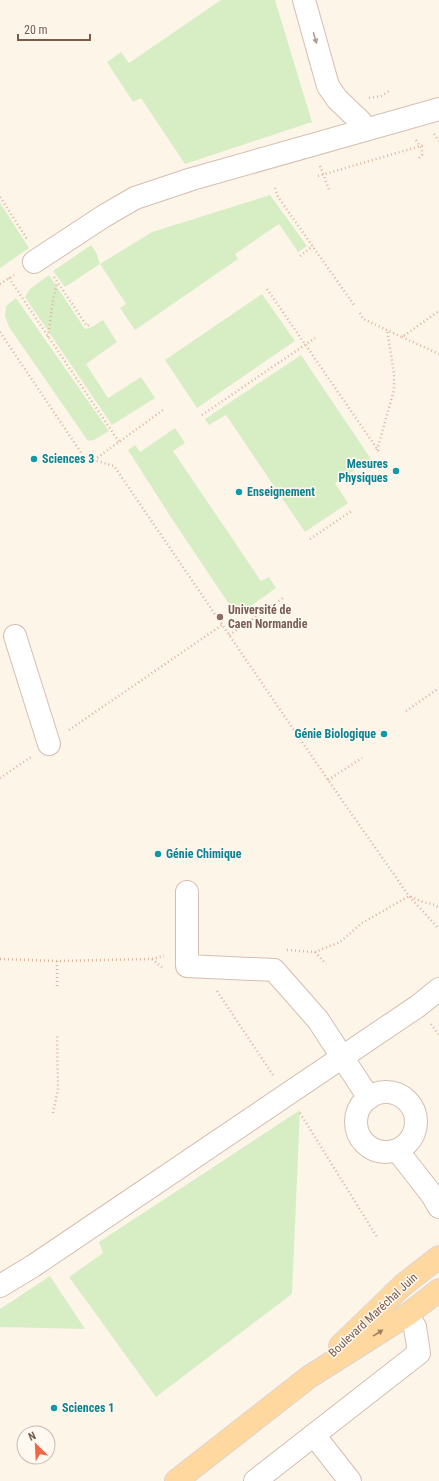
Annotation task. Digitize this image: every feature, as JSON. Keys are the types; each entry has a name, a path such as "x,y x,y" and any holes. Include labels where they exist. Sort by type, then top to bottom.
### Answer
{"main road":[{"name":"Boulevard Maréchal Juin","path":"310,1376 403,1284 439,1257"},
{"name":"Boulevard Maréchal Juin","path":"176,1481 310,1376 407,1315 439,1290"}],"lane":[{"path":"304,0 328,86 337,99 361,122 364,130"},
{"path":"34,262 104,216 135,198 192,179 364,130 437,125"},
{"path":"15,636 49,744"},
{"path":"187,892 187,966 274,970 318,1020 369,1098"},
{"path":"0,1286 33,1266 343,1057 418,1006 439,989"},
{"path":"378,1094 396,1094 405,1099 411,1106 416,1120 414,1133 403,1146 388,1152 378,1151 369,1147 362,1141 356,1122 362,1104 369,1098 378,1094"},
{"path":"403,1146 439,1182"},
{"path":"403,1146 439,1207"},
{"path":"255,1481 419,1354 416,1327 407,1315"},
{"path":"314,1435 350,1481"}],"path":[{"path":"415,137 420,146 422,155 417,160"},
{"path":"318,176 424,145"},
{"path":"319,162 330,190"},
{"path":"275,188 278,196 354,305"},
{"path":"0,197 28,240"},
{"path":"300,256 313,246"},
{"path":"53,276 87,326 90,324"},
{"path":"9,278 119,442"},
{"path":"48,338 57,282"},
{"path":"267,289 380,453"},
{"path":"402,337 439,311"},
{"path":"360,313 363,319 439,354"},
{"path":"377,450 394,390 394,374 387,330"},
{"path":"0,332 84,457 114,466 409,896 439,929"},
{"path":"202,415 315,338"},
{"path":"93,460 163,410"},
{"path":"310,539 353,510"},
{"path":"229,635 283,598"},
{"path":"0,778 222,625"},
{"path":"406,710 439,688"},
{"path":"328,780 362,758"},
{"path":"315,952 326,964"},
{"path":"152,958 165,970"},
{"path":"57,961 57,986"},
{"path":"215,990 274,1078"},
{"path":"429,1020 439,1035"},
{"path":"53,1113 58,1090 58,1036"},
{"path":"297,1109 377,1237"}],"green space":[{"path":"221,0 275,0 312,122 185,164 141,98 133,102 107,62 121,52 129,63"},
{"path":"270,195 307,246 298,252 279,224 235,254 238,259 135,330 120,308 126,304 100,264 152,232"},
{"path":"0,203 29,248 0,268"},
{"path":"91,245 96,252 100,264 65,287 53,271"},
{"path":"49,275 85,329 92,327 103,320 117,342 86,364 108,398 141,377 155,398 112,425 25,297 30,289"},
{"path":"262,294 295,341 197,408 165,360"},
{"path":"16,298 109,431 94,440 88,441 9,327 5,316 6,306"},
{"path":"301,355 371,459 335,483 348,503 305,532 226,415 209,425 205,419"},
{"path":"175,428 185,443 173,451 261,581 269,577 276,588 237,616 128,450 135,445 140,452"},
{"path":"300,1110 292,1294 156,1397 69,1277 103,1253 99,1242"},
{"path":"50,1276 85,1329 0,1327 0,1309"}],"place":[{"name":"Sciences 3","path":"34,459"},
{"name":"Mesures Physiques","path":"396,471"},
{"name":"Enseignement","path":"239,492"},
{"name":"Université de Caen Normandie","path":"220,617"},
{"name":"Génie Biologique","path":"384,734"},
{"name":"Génie Chimique","path":"158,854"},
{"name":"Sciences 1","path":"54,1408"}]}
